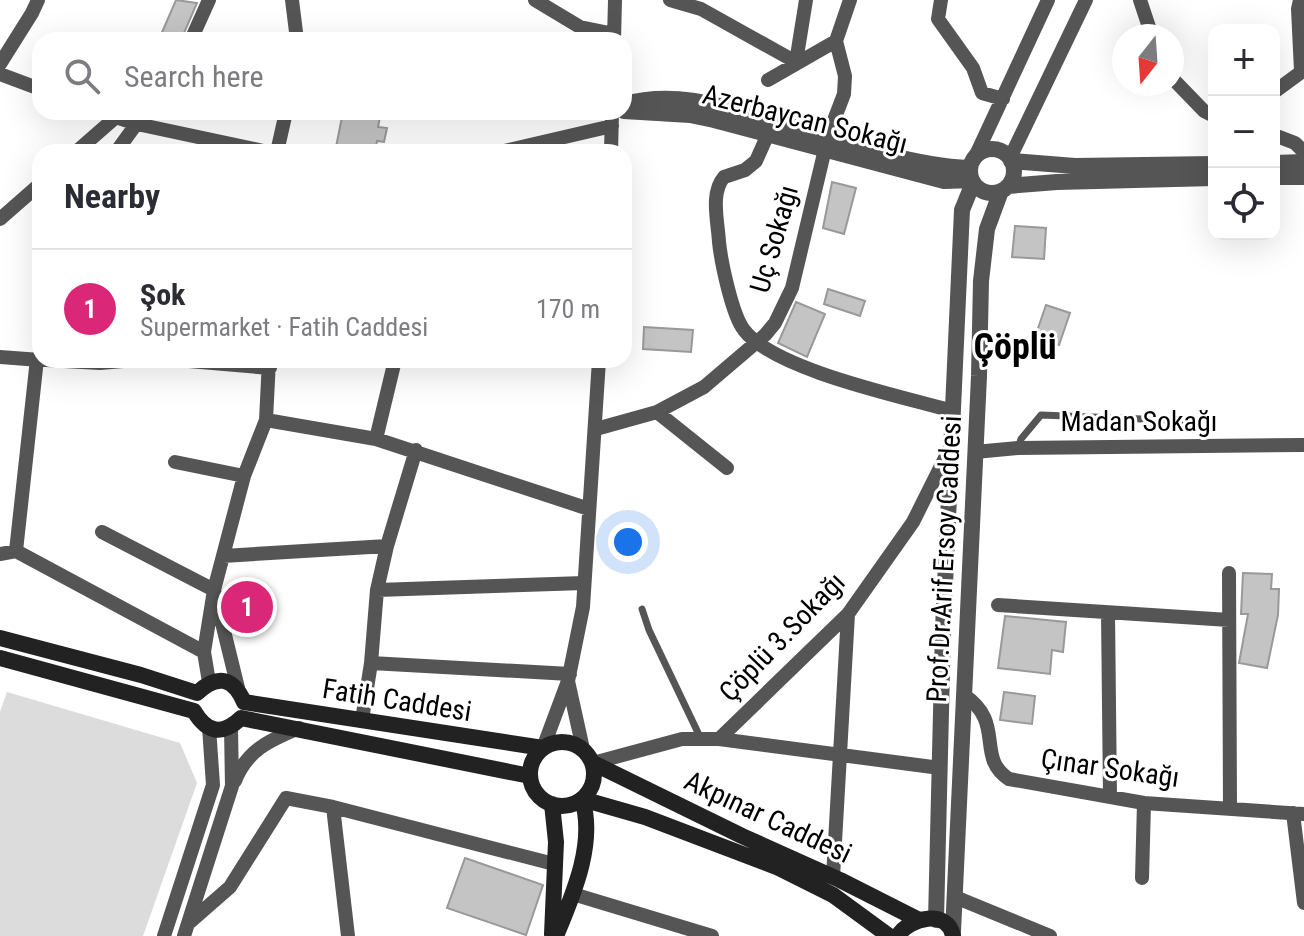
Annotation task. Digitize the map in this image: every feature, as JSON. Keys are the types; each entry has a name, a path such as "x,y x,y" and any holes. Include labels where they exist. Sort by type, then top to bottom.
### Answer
{"main road":[{"name":"Fatih Caddesi","path":"0,638 203,688 224,680 238,709 300,728 530,776"},
{"path":"0,658 194,711 202,724 209,727"},
{"path":"194,711 203,688"},
{"name":"Fatih Caddesi","path":"209,727 215,730 238,709 362,720 543,748"},
{"path":"563,742 583,749 593,763 594,778 582,799 566,806 552,804 538,795 530,776 531,765 543,748 563,742"},
{"name":"Akpınar Caddesi","path":"593,763 742,836 927,920 944,922 953,934"},
{"path":"554,936 573,894 587,829 582,799"},
{"name":"Akpınar Caddesi","path":"582,799 645,817 779,868 833,895 889,936"},
{"path":"552,804 556,842 554,936"},
{"path":"898,936 906,926 927,920"}],"street":[{"path":"0,64 38,0"},
{"path":"195,32 209,0"},
{"path":"292,0 296,32"},
{"path":"535,0 580,27 597,32"},
{"path":"614,32 615,0"},
{"path":"670,0 701,9 796,62"},
{"path":"796,62 806,0"},
{"path":"768,80 836,41 850,0"},
{"path":"941,0 938,19 973,68 982,93 1003,99"},
{"name":"Prof.Dr.Arif Ersoy Caddesi","path":"927,920 940,768 962,210 973,172 1048,0"},
{"path":"1004,189 1014,171 1011,160 1086,0"},
{"path":"1140,0 1148,24"},
{"path":"1280,88 1302,71 1300,0"},
{"name":"Uç Sokağı","path":"596,429 657,412 704,387 775,323 792,288 826,143 844,94 845,76 836,41"},
{"path":"0,74 32,86"},
{"path":"1184,90 1208,113"},
{"name":"Azerbaycan Sokağı","path":"632,102 690,99 826,143"},
{"name":"Azerbaycan Sokağı","path":"632,111 690,115 768,134 973,172"},
{"path":"83,144 104,120"},
{"path":"122,144 140,120"},
{"path":"148,120 238,144"},
{"path":"279,144 284,120"},
{"path":"527,144 609,120"},
{"path":"611,144 612,120"},
{"path":"768,134 756,161 745,170 724,177 717,190 723,266 741,327 757,342 823,375 953,411"},
{"path":"1280,137 1295,143 1304,152"},
{"path":"1208,164 1075,166 1011,160 998,150 990,149 973,172 984,192 1057,182 1208,178"},
{"path":"1280,163 1304,162"},
{"path":"1280,177 1304,177"},
{"name":"Prof.Dr.Arif Ersoy Caddesi","path":"953,934 984,247 987,229 1004,189"},
{"path":"0,219 32,191"},
{"path":"0,357 32,359"},
{"path":"16,551 40,368"},
{"path":"203,688 204,652 214,590 244,476 266,420 270,368"},
{"path":"376,439 393,368"},
{"path":"543,748 569,677 583,607 599,368"},
{"path":"657,412 727,468"},
{"path":"266,420 376,439 416,450 589,509"},
{"name":"Çöplü 3.Sokağı","path":"719,739 848,614 913,522 952,444"},
{"name":"Madan Sokağı","path":"975,452 1018,448 1304,445"},
{"path":"362,720 371,663 377,590 416,450"},
{"path":"175,462 244,476"},
{"path":"102,532 214,590"},
{"path":"223,556 387,546"},
{"path":"0,554 16,551 204,652"},
{"path":"1229,573 1230,808"},
{"path":"377,590 584,583"},
{"path":"214,590 238,709 232,786"},
{"path":"998,605 1229,620"},
{"path":"1108,613 1110,797"},
{"path":"833,877 848,614"},
{"path":"371,663 569,677"},
{"path":"569,677 583,749"},
{"name":"Çınar Sokağı","path":"964,695 979,705 983,712 988,724 994,765 1009,779 1144,803 1298,813"},
{"path":"164,936 213,785 209,727"},
{"path":"187,929 242,763 278,736 300,728"},
{"path":"593,763 682,739 719,739 940,768"},
{"path":"187,929 230,887 286,798 333,807 554,864"},
{"path":"1142,878 1144,803"},
{"path":"333,807 348,936"},
{"path":"1298,813 1304,903"},
{"path":"573,894 688,932 712,936"},
{"path":"955,897 1050,936"}],"lane":[{"path":"1018,448 1021,439 1041,415 1192,421"},
{"path":"642,609 701,739"}],"shaded area":[{"path":"7,692 180,743 197,783 143,936 0,936 0,712"}],"building":[{"path":"176,0 197,3 184,32 162,32"},
{"path":"341,120 379,120 378,127 387,128 384,142 337,144"},
{"path":"832,182 856,188 844,234 823,228"},
{"path":"1015,226 1046,228 1044,259 1012,257"},
{"path":"828,289 865,301 860,316 824,304"},
{"path":"796,302 825,314 807,357 778,343"},
{"path":"1046,305 1070,313 1059,345 1035,337"},
{"path":"644,327 693,330 691,352 643,349"},
{"path":"1243,573 1272,574 1271,589 1279,589 1278,615 1267,668 1239,663 1248,614 1241,614"},
{"path":"1005,616 1066,622 1063,652 1052,650 1050,674 998,668"},
{"path":"1004,692 1035,696 1032,724 1000,720"},
{"path":"465,858 543,885 526,935 447,908"}],"place":[{"name":"Şok","path":"247,607"}],"district":[{"name":"Çöplü","path":"1015,347"}]}
